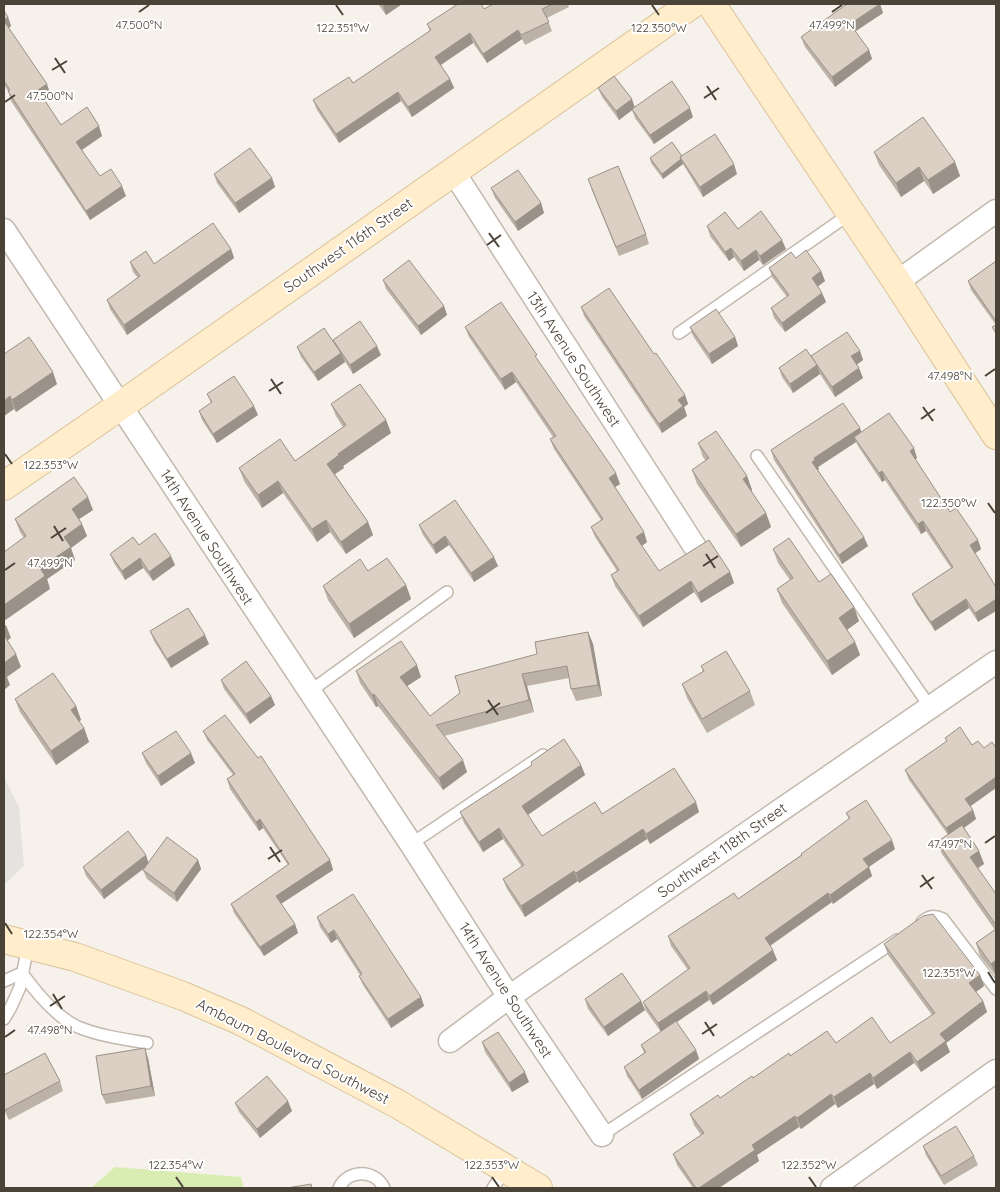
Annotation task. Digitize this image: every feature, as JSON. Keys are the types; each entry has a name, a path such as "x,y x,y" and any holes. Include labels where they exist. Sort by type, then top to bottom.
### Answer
{"street":[{"name":"Southwest 116th Street","path":"4,486 692,4"},
{"path":"711,4 897,282 996,435"},
{"name":"13th Avenue Southwest","path":"453,171 695,547"},
{"path":"897,282 996,211"},
{"name":"14th Avenue Southwest","path":"4,230 411,844 509,997 602,1135"},
{"name":"Southwest 118th Street","path":"450,1041 509,997 996,662"},
{"name":"Ambaum Boulevard Southwest","path":"16,942 75,957 182,996 241,1021 396,1103 500,1179 538,1188"},
{"path":"832,1188 996,1072"}],"lane":[{"path":"679,333 851,213"},
{"path":"758,456 930,707"},
{"path":"309,692 447,592"},
{"path":"411,844 549,751"},
{"path":"602,1135 910,931 928,917 936,916 943,919 996,989"},
{"path":"4,1019 20,987 22,972 16,942"},
{"path":"4,981 22,972"},
{"path":"22,972 33,989 48,1005 76,1026 109,1037 147,1043"},
{"path":"339,1188 346,1178 361,1173 376,1177 384,1188"}],"green space":[{"path":"115,1167 241,1177 244,1188 91,1188"}],"shaded area":[{"path":"4,777 19,807 24,866 4,885"}],"building":[{"path":"458,4 481,4 484,9 493,4 553,4 542,9 549,22 521,35 518,30 483,54 470,33 435,57 450,79 408,107 398,92 336,134 313,100 349,77 353,83 431,30 427,24"},
{"path":"847,4 880,4 850,24 869,50 832,77 801,37"},
{"path":"4,11 8,17 4,20"},
{"path":"4,21 47,84 38,90 61,125 87,107 99,126 76,142 100,176 111,169 122,186 86,211 8,91 10,90 4,81"},
{"path":"614,76 632,99 616,111 598,88"},
{"path":"672,81 690,108 650,135 632,109"},
{"path":"923,117 955,162 928,180 919,167 896,183 874,152"},
{"path":"715,134 734,164 700,187 680,157"},
{"path":"672,142 682,156 680,157 681,159 662,174 650,158"},
{"path":"250,148 272,178 235,203 214,174"},
{"path":"618,166 646,234 616,247 588,179"},
{"path":"518,170 541,203 515,222 491,188"},
{"path":"761,211 782,240 760,256 756,250 741,261 731,248 725,252 707,226 725,212 738,229"},
{"path":"213,223 231,249 124,325 107,300 140,276 130,262 146,251 154,264"},
{"path":"806,250 821,271 812,278 822,293 782,323 771,308 789,295 769,268 791,252 796,258"},
{"path":"409,260 444,306 418,326 383,280"},
{"path":"996,261 996,321 968,281"},
{"path":"609,288 654,354 656,353 685,395 678,400 683,406 659,424 581,307"},
{"path":"501,302 537,355 535,356 616,473 609,478 644,532 636,537 659,571 709,540 730,572 698,593 691,581 639,616 611,575 619,570 591,527 603,519 550,439 556,436 512,372 501,379 465,327"},
{"path":"716,309 735,337 709,354 690,327"},
{"path":"360,321 377,346 350,365 333,340"},
{"path":"996,325 996,333 992,327"},
{"path":"324,328 341,353 314,372 297,347"},
{"path":"847,332 860,351 851,356 859,368 832,387 811,356"},
{"path":"29,337 53,372 12,400 10,396 4,401 4,354"},
{"path":"806,349 817,365 790,384 779,368"},
{"path":"234,376 254,406 213,434 199,411 212,402 207,394"},
{"path":"360,384 386,420 327,464 368,522 341,542 326,520 312,529 278,481 258,495 239,468 280,439 295,461 346,425 331,404"},
{"path":"843,403 860,428 814,458 815,460 812,462 864,537 839,555 771,450"},
{"path":"889,413 914,448 910,451 950,512 956,508 978,540 970,545 996,587 996,599 975,613 966,599 931,622 912,594 953,567 923,521 918,524 882,471 879,473 854,437"},
{"path":"716,431 747,476 743,479 766,513 736,534 692,470 709,458 698,443"},
{"path":"74,477 88,497 72,509 82,524 64,537 71,547 40,568 45,576 4,605 4,552 26,536 15,519"},
{"path":"455,500 494,557 471,573 445,536 433,545 419,525"},
{"path":"155,533 171,556 149,572 140,558 122,571 110,554 133,537 139,545"},
{"path":"789,538 819,582 831,574 854,607 839,618 855,642 827,661 777,589 793,578 773,549"},
{"path":"387,558 406,585 349,624 323,586 360,559 368,571"},
{"path":"188,608 205,635 167,659 150,631"},
{"path":"588,632 598,685 571,689 567,666 522,674 529,700 436,725 463,760 439,778 374,694 372,695 356,671 401,641 417,665 400,677 430,716 460,693 455,676 537,654 535,642"},
{"path":"4,635 16,654 4,663"},
{"path":"726,651 750,691 702,719 682,684 704,671 701,666"},
{"path":"246,661 271,696 246,714 221,680"},
{"path":"53,673 76,706 71,710 84,728 51,751 15,699"},
{"path":"225,715 258,758 261,756 330,860 276,896 295,924 260,947 231,904 289,864 260,819 256,822 227,779 235,774 203,731"},
{"path":"960,727 972,745 978,741 984,748 992,742 996,748 996,777 965,799 973,810 946,828 905,770 947,741 945,738"},
{"path":"176,731 191,753 158,776 142,753"},
{"path":"564,739 581,765 522,806 542,836 595,802 602,814 674,768 696,802 646,834 643,829 521,906 503,879 524,865 499,828 479,842 460,812 532,765 531,762"},
{"path":"866,800 892,840 863,859 869,867 830,895 828,893 765,938 773,950 709,996 706,991 658,1023 643,1002 690,968 668,936 734,893 738,899 802,855 850,818 846,813"},
{"path":"962,825 979,851 970,857 996,894 996,925 937,842"},
{"path":"128,831 146,855 101,890 83,867"},
{"path":"167,837 198,860 174,893 143,870"},
{"path":"353,894 421,997 388,1019 359,976 362,974 334,930 328,934 317,917"},
{"path":"933,914 980,975 969,983 983,1001 940,1034 946,1041 917,1062 910,1052 873,1078 870,1073 834,1097 831,1094 797,1118 795,1116 752,1145 755,1150 699,1188 696,1188 673,1154 704,1133 690,1114 718,1095 720,1098 752,1076 753,1078 789,1053 790,1056 827,1031 836,1043 872,1017 890,1043 935,1013 884,944 923,916"},
{"path":"996,929 996,960 991,964 976,943"},
{"path":"622,973 641,1001 604,1027 585,999"},
{"path":"676,1021 696,1050 639,1090 624,1067 646,1052 641,1045"},
{"path":"498,1032 525,1072 509,1083 482,1042"},
{"path":"145,1048 151,1086 102,1095 96,1056"},
{"path":"45,1053 60,1081 5,1110 4,1075"},
{"path":"267,1076 288,1101 257,1129 235,1103"},
{"path":"956,1126 974,1156 941,1176 923,1146"},
{"path":"311,1184 312,1188 287,1188"}]}
